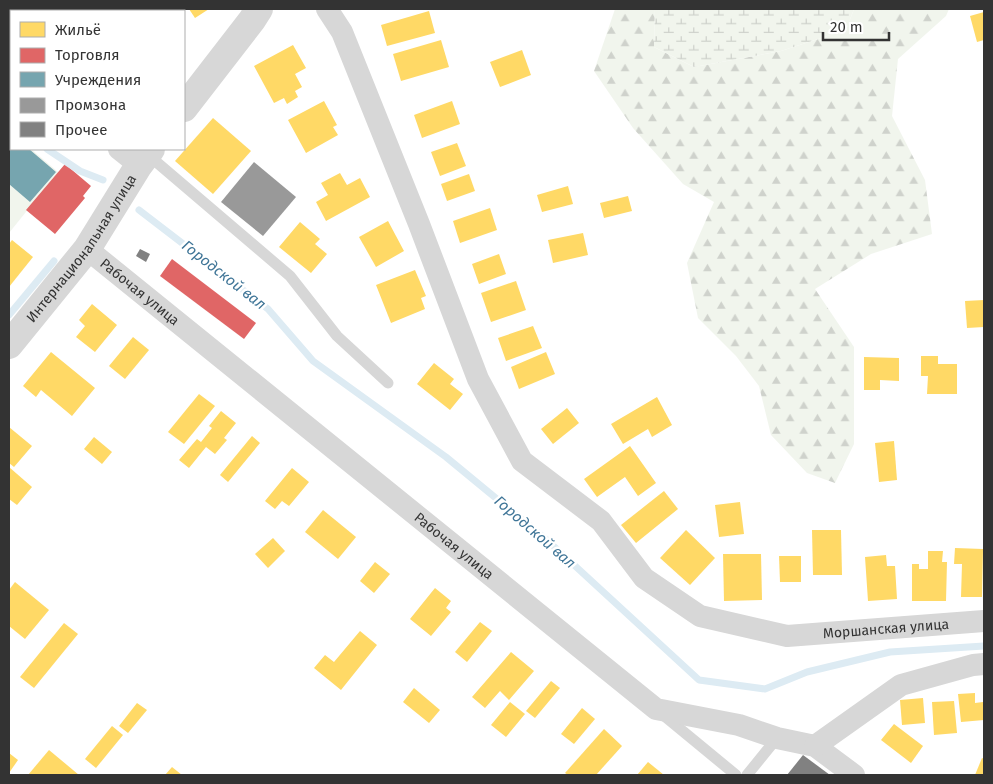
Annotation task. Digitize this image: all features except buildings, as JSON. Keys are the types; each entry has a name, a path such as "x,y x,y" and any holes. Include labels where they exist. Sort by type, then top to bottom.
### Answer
{"street":[{"path":"185,107 259,9"},
{"name":"Моршанская улица","path":"327,9 342,32 419,224 478,379 522,461 601,521 644,578 700,616 787,636 984,621"},
{"name":"Интернациональная улица","path":"9,345 87,249 139,154"},
{"name":"Рабочая улица","path":"87,249 656,708 739,725 777,738 815,746 854,775"},
{"path":"815,746 901,685 973,665 984,664"}],"lane":[{"path":"139,154 290,276 337,336 388,384"},
{"path":"656,708 736,775"},
{"path":"747,775 777,738"}],"green space":[{"path":"615,9 655,9 654,47 694,67 781,51 846,30 854,9 949,9 946,16 898,59 892,116 925,180 932,234 871,254 815,289 854,347 854,444 835,483 807,473 771,435 759,386 736,356 698,318 687,263 714,202 683,184 633,128 594,71"},
{"path":"655,9 854,9 846,30 781,51 694,67 654,47"},
{"path":"9,130 10,150 32,150 58,172 9,233"}],"waterway":[{"name":"Городской вал","path":"48,150 80,171 103,180"},
{"name":"Городской вал","path":"139,210 268,309 313,361 446,457 548,541 699,680 765,689 807,672 890,652 984,646"},
{"path":"9,315 54,261"}]}
